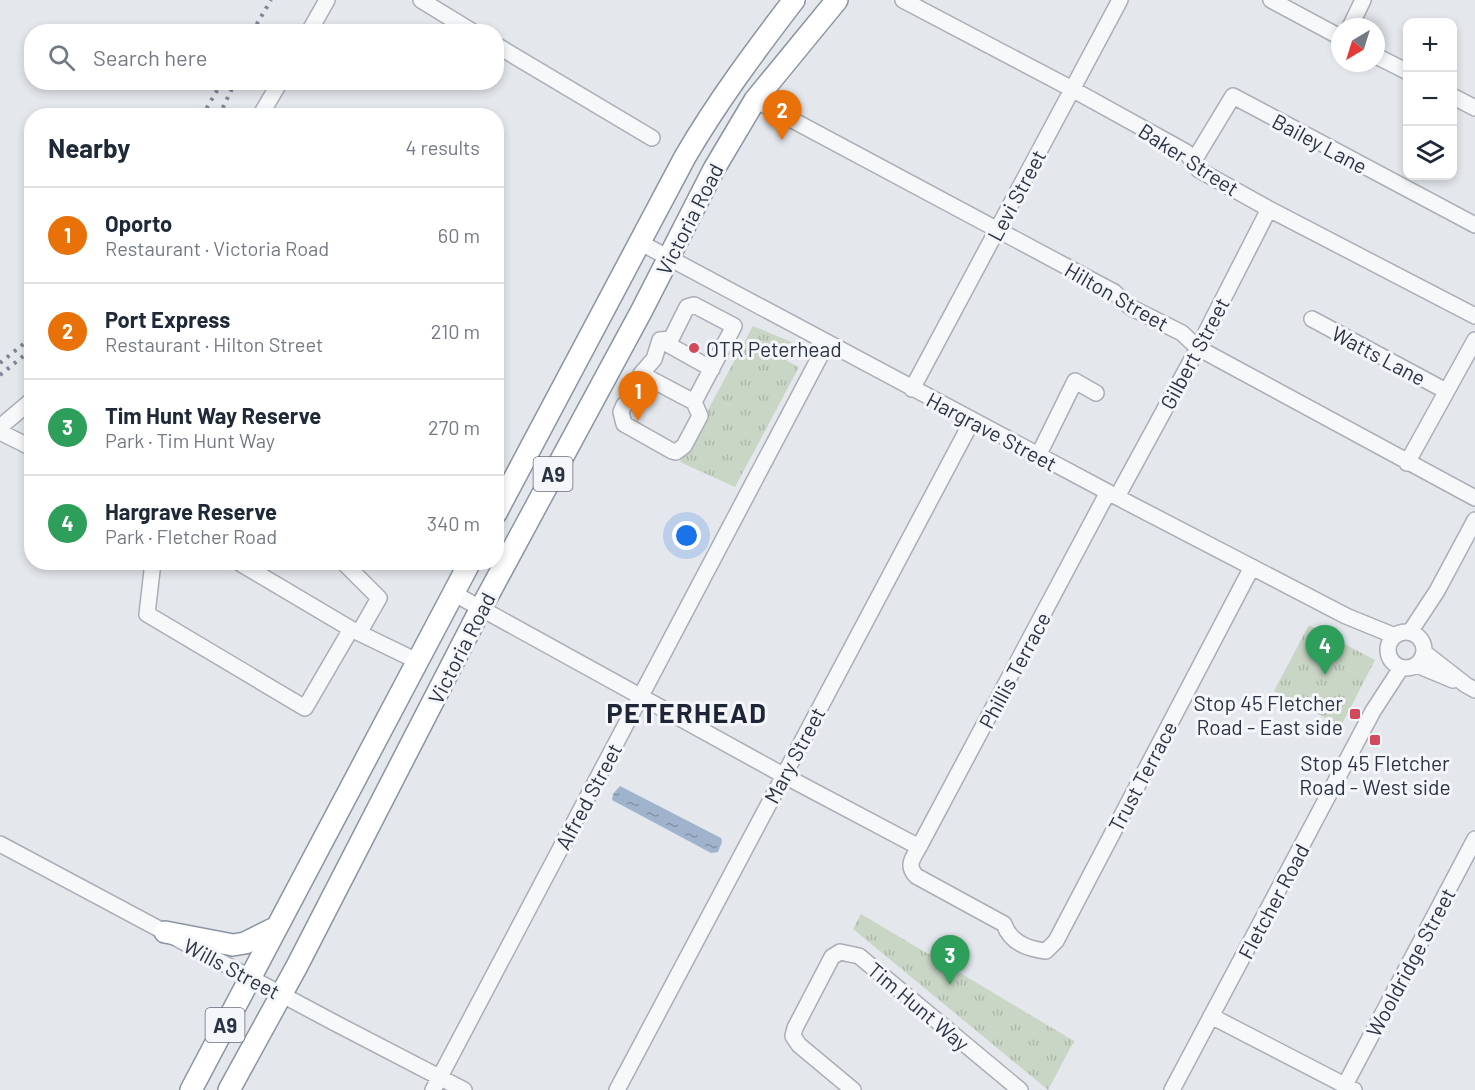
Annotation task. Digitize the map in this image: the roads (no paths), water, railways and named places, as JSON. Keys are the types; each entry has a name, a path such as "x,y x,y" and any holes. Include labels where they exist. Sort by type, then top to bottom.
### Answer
{"highway":[{"name":"A9","path":"640,243 701,129 754,52 794,0"},
{"name":"Victoria Road","path":"504,565 669,258 714,169 755,100 837,0"},
{"path":"685,157 714,169"},
{"name":"Victoria Road","path":"504,498 640,243"},
{"name":"Victoria Road","path":"191,1090 466,570"},
{"name":"Victoria Road","path":"229,1090 501,570"},
{"path":"165,932 233,945 245,943 275,928"}],"street":[{"path":"314,24 327,0"},
{"path":"421,0 460,24"},
{"name":"Baker Street","path":"903,0 1186,152 1199,170 1269,209 1475,316"},
{"name":"Levi Street","path":"912,389 1120,0"},
{"path":"1271,0 1331,32"},
{"path":"1355,18 1364,0"},
{"path":"504,50 652,138"},
{"path":"1385,61 1403,70"},
{"path":"265,108 276,90"},
{"name":"Bailey Lane","path":"1193,162 1233,96 1475,225"},
{"path":"1457,98 1475,107"},
{"name":"Hilton Street","path":"755,100 1114,292 1130,307 1182,333 1198,348 1475,498"},
{"name":"Gilbert Street","path":"1112,495 1198,348 1269,209"},
{"name":"Hargrave Street","path":"640,243 1038,456 1346,616 1394,652"},
{"path":"660,340 671,339 687,307 694,305 734,326 694,402"},
{"name":"Watts Lane","path":"1312,319 1446,391"},
{"path":"660,340 712,369"},
{"path":"642,374 694,402 700,416 684,446 676,452 624,424 621,417 624,405 643,392 642,374 654,359 660,340"},
{"path":"1407,462 1475,340"},
{"name":"Alfred Street","path":"437,1083 827,343"},
{"path":"1038,456 1075,381 1096,393"},
{"path":"0,427 24,407"},
{"name":"Mary Street","path":"617,1090 972,421"},
{"path":"0,432 24,444"},
{"name":"Phillis Terrace","path":"1046,951 1028,949 1007,934 1004,924 916,876 910,870 910,864 1112,495"},
{"path":"1470,687 1437,675 1419,648 1401,633 1394,652 1407,669 1419,648 1437,591 1475,520"},
{"name":"Trust Terrace","path":"1046,951 1056,941 1252,567"},
{"path":"152,570 147,614 305,708 379,598 351,570"},
{"path":"252,570 355,631 417,661"},
{"path":"453,593 480,610 919,847"},
{"name":"Fletcher Road","path":"1172,1090 1373,711 1394,652"},
{"name":"Wooldridge Street","path":"1349,1088 1475,839"},
{"name":"Wills Street","path":"0,844 281,994 437,1083 464,1090"},
{"name":"Tim Hunt Way","path":"853,1090 799,1045 793,1036 832,957 840,952 859,956 1020,1090"},
{"path":"1211,1016 1349,1088"}],"water":[{"path":"620,786 721,838 722,842 718,852 711,853 612,800 613,794"}],"railway":[{"path":"257,24 271,0"},
{"path":"207,108 217,90"},
{"path":"223,108 231,90"},
{"path":"0,363 24,344"},
{"path":"0,375 24,356"}],"place":[{"name":"Port Express","path":"782,140"},
{"name":"OTR Peterhead","path":"694,348"},
{"name":"Oporto","path":"638,421"},
{"name":"Hargrave Reserve","path":"1325,675"},
{"name":"Stop 45 Fletcher Road - East side","path":"1355,714"},
{"name":"Stop 45 Fletcher Road - West side","path":"1375,740"},
{"name":"Tim Hunt Way Reserve","path":"950,985"}],"district":[{"name":"PETERHEAD","path":"687,712"}]}
